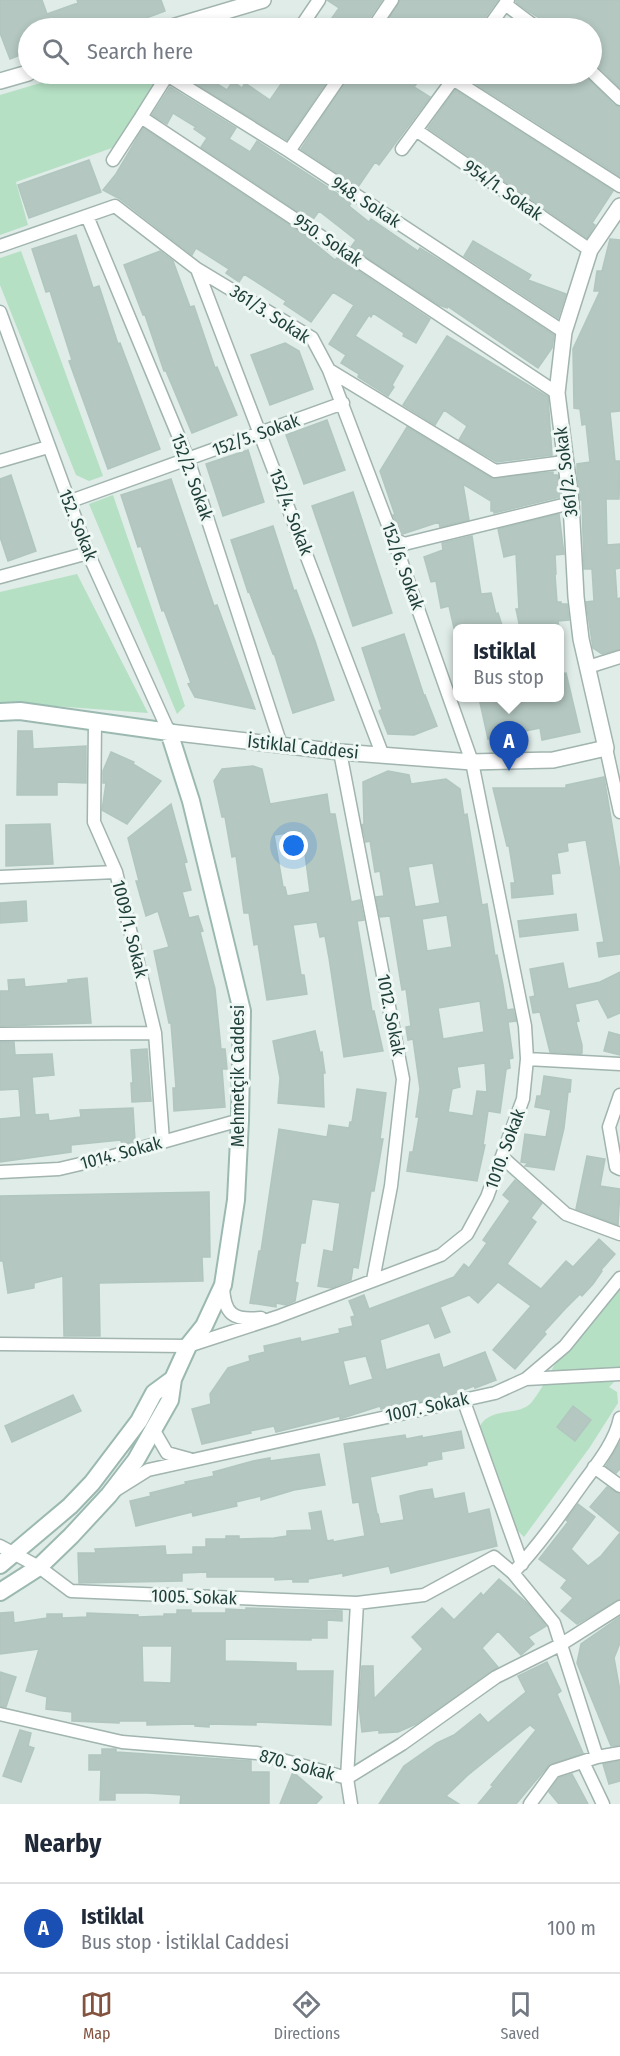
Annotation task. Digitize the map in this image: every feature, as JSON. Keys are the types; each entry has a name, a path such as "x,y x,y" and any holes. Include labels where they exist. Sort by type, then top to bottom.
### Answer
{"main road":[{"name":"İstiklal Caddesi","path":"0,712 20,711 169,732"},
{"name":"Mehmetçik Caddesi","path":"0,1592 39,1567 109,1495 136,1460 170,1400 173,1379 188,1346 204,1326 224,1285 236,1200 242,1011 191,801 169,732"},
{"name":"Mehmetçik Caddesi","path":"4,1555 70,1506 92,1483 139,1421 154,1393 173,1379"}],"street":[{"path":"202,18 263,0"},
{"path":"307,18 319,0"},
{"path":"381,18 392,0"},
{"path":"496,18 507,2 525,18"},
{"path":"213,18 218,13"},
{"path":"0,81 18,76"},
{"path":"602,82 620,99"},
{"path":"113,160 161,84"},
{"name":"948. Sokak","path":"183,84 564,332"},
{"path":"289,151 335,84"},
{"path":"402,149 446,84"},
{"path":"466,84 620,186"},
{"name":"950. Sokak","path":"141,117 557,393"},
{"name":"954/1. Sokak","path":"416,130 590,250"},
{"name":"361/3. Sokak","path":"0,246 115,206 197,269 312,338 329,370"},
{"name":"361/2. Sokak","path":"606,748 581,639 576,597 571,503 557,393 564,332 590,250 620,206"},
{"name":"152/2. Sokak","path":"87,216 188,459 281,745"},
{"name":"152/4. Sokak","path":"197,269 383,756"},
{"name":"152. Sokak","path":"0,312 3,328 88,553 169,732"},
{"path":"329,370 495,471 564,462"},
{"name":"152/6. Sokak","path":"329,370 393,538 472,762"},
{"name":"152/5. Sokak","path":"68,502 343,403"},
{"path":"0,461 48,447"},
{"path":"393,538 404,544 571,503"},
{"path":"0,577 88,553"},
{"path":"588,667 620,657"},
{"name":"1009/1. Sokak","path":"94,720 94,822 116,872 155,1033 163,1142"},
{"name":"İstiklal Caddesi","path":"169,732 340,752 472,762 553,760 606,748"},
{"path":"606,748 620,813"},
{"name":"1012. Sokak","path":"340,752 403,1079 391,1186 373,1280"},
{"name":"1010. Sokak","path":"0,1344 188,1346 277,1317 441,1255 467,1234 488,1197 523,1099 527,1059 525,1026 472,762"},
{"path":"0,877 116,872"},
{"path":"0,1034 155,1033"},
{"path":"527,1059 620,1064"},
{"path":"620,1095 609,1127 616,1167 620,1169"},
{"name":"1014. Sokak","path":"0,1172 59,1170 240,1120"},
{"path":"502,1157 566,1214 620,1234"},
{"name":"1007. Sokak","path":"109,1495 148,1470 495,1393 525,1379 565,1346 620,1278"},
{"path":"224,1285 224,1304 232,1314 247,1319 277,1317"},
{"path":"525,1379 620,1374"},
{"path":"463,1399 517,1568 554,1623 597,1757"},
{"path":"517,1568 545,1537 594,1467 617,1430 620,1418"},
{"path":"153,1430 167,1453 190,1460"},
{"path":"594,1467 620,1486"},
{"name":"1005. Sokak","path":"4,1555 39,1567 71,1592 357,1603 424,1596 494,1557 517,1568"},
{"path":"351,1804 347,1778 357,1603"},
{"name":"870. Sokak","path":"0,1714 122,1742 257,1753 347,1778 402,1744 496,1677 560,1645 620,1607"},
{"path":"530,1804 554,1771 597,1757 620,1753"},
{"path":"583,1762 603,1804"}],"green space":[{"path":"37,84 163,84 123,144 16,182 28,225 0,235 0,95"},
{"path":"21,251 103,476 89,481 76,475 0,285 0,258"},
{"path":"113,495 185,706 177,714 89,504"},
{"path":"77,574 148,713 0,702 0,592"},
{"path":"620,1278 620,1376 609,1387 617,1392 618,1403 590,1447 524,1537 516,1529 479,1428 484,1421 496,1414 519,1410 531,1403 571,1338"}],"building":[{"path":"0,0 42,0 47,14 78,3 77,0 161,0 165,11 146,18 18,18 18,56 10,59 0,33"},
{"path":"327,0 382,0 369,18 332,18 339,8"},
{"path":"400,0 498,0 485,18 389,18"},
{"path":"516,0 620,0 620,88 602,70 602,18 539,18"},
{"path":"196,84 217,84 227,90 231,84 237,84 242,88 246,84 270,100 281,84 325,84 287,140"},
{"path":"343,84 416,84 414,87 430,97 379,165 375,162 358,187 301,149"},
{"path":"476,84 594,84 614,105 620,107 620,176"},
{"path":"170,87 236,128 229,139 250,152 257,141 349,201 351,203 349,206 369,222 371,219 418,251 420,248 554,335 552,348 538,368 447,306 447,308 439,305 351,247 356,240 319,211 312,221 201,147 207,138 194,129 196,127 173,113 167,124 152,115"},
{"path":"455,90 613,191 592,223 595,225 587,238 428,128"},
{"path":"143,128 303,234 335,260 337,258 342,260 430,319 416,343 373,313 371,317 369,315 355,336 403,366 388,396 341,363 346,355 329,344 354,305 333,292 311,322 284,304 286,301 244,274 239,282 226,273 229,269 196,248 192,255 120,199 103,190 116,174"},
{"path":"89,160 101,192 29,218 18,185"},
{"path":"76,235 93,288 99,286 118,344 120,343 160,449 108,469 69,361 72,360 50,291 46,292 32,249"},
{"path":"610,239 620,240 620,411 610,412 615,461 620,461 619,499 606,499 607,545 620,544 620,568 615,569 617,599 620,598 620,649 602,654 593,648 586,602 594,601 592,569 584,569 582,500 580,500 577,464 590,462 586,424 582,425 580,409 574,408 573,349 600,291 594,291 597,271 602,271"},
{"path":"473,241 531,275 528,280 566,294 558,318 464,256"},
{"path":"160,251 173,261 190,307 194,306 215,368 217,367 237,415 192,433 166,371 164,371 145,315 143,315 124,265"},
{"path":"447,336 548,397 552,455 497,462 459,440 467,426 444,410 435,425 403,405"},
{"path":"285,343 299,351 313,389 270,405 251,355"},
{"path":"327,420 345,470 304,484 286,435"},
{"path":"407,427 491,478 553,472 553,475 558,475 560,497 494,513 491,511 491,501 463,484 469,520 440,527 439,522 403,534 393,515 395,515 380,471"},
{"path":"248,450 264,502 223,516 206,464"},
{"path":"11,475 36,551 8,561 0,537 0,479"},
{"path":"171,479 214,606 217,605 255,709 195,697 188,684 191,683 164,610 162,611 141,546 138,547 121,495"},
{"path":"353,492 392,613 353,626 312,506"},
{"path":"559,514 564,554 555,555 557,602 567,604 569,620 558,621 558,624 519,624 516,609 519,609 516,554 504,557 498,529"},
{"path":"273,526 334,700 293,713 274,653 248,592 231,540"},
{"path":"472,536 481,594 491,593 496,614 498,613 502,624 453,624 449,606 441,608 436,581 431,582 424,557 443,550 442,543"},
{"path":"404,634 424,696 437,726 414,735 388,734 379,711 382,709 362,648"},
{"path":"564,673 566,673 580,732 542,740 540,728 488,739 480,702 564,702"},
{"path":"18,731 32,731 33,749 86,746 86,783 57,782 57,795 17,795"},
{"path":"111,752 134,762 133,764 161,781 127,824 102,810 106,783 103,783 103,771"},
{"path":"253,766 262,769 270,804 327,794 330,814 335,814 351,902 360,900 364,920 357,921 372,1011 374,1011 383,1051 344,1057 325,936 320,937 317,922 293,925 301,975 304,975 307,994 267,1000 258,944 254,945 249,913 244,913 236,856 232,857 225,817 222,817 214,781 222,769","holes":["302,831 310,892 287,896 285,887 283,887 274,835"]},
{"path":"388,771 409,775 411,784 446,779 460,789 464,815 467,814 482,905 487,904 507,1010 513,1009 516,1021 508,1022 513,1058 509,1059 510,1068 504,1070 506,1070 500,1113 488,1111 483,1145 485,1145 477,1181 407,1171 419,1117 416,1117 420,1089 413,1039 408,1040 406,1027 411,1026 406,989 402,990 390,916 380,917 376,897 384,896 380,871 375,872 370,841 366,842 362,825 364,824 363,782","holes":["433,863 440,903 415,907 408,867","447,915 452,947 427,951 422,919","480,1001 484,1032 443,1039 438,1008","485,1063 487,1092 477,1091 473,1116 448,1112 452,1089 460,1087 457,1067"]},
{"path":"604,777 620,872 620,954 599,957 597,943 604,942 586,840 567,843 568,851 557,853 560,873 551,874 553,894 512,898 511,883 515,883 509,846 507,846 493,788 566,788 566,785"},
{"path":"171,804 187,862 184,863 191,890 182,892 189,918 198,916 215,989 221,1049 225,1049 227,1069 222,1069 225,1107 174,1111 173,1088 176,1088 171,1023 169,1023 154,951 169,947 158,911 146,916 136,881 139,881 128,838"},
{"path":"50,824 53,864 6,866 6,825"},
{"path":"26,901 27,921 0,923 0,903"},
{"path":"576,914 578,930 520,937 518,921"},
{"path":"563,963 568,989 600,982 620,972 620,1013 608,1018 598,999 575,1004 579,1021 576,1022 582,1045 581,1054 550,1052 540,1012 533,1013 530,997 535,996 530,969"},
{"path":"87,978 91,1023 0,1026 0,991 9,991 8,980 24,979 25,987 68,983 68,980"},
{"path":"315,1031 320,1053 322,1052 325,1073 323,1073 324,1107 278,1103 280,1078 273,1041"},
{"path":"609,1032 620,1035 620,1055 604,1051"},
{"path":"0,1042 14,1042 15,1055 52,1054 54,1075 32,1077 35,1115 48,1114 49,1121 81,1117 80,1110 133,1108 135,1141 122,1145 121,1140 71,1145 71,1152 0,1162 0,1119 21,1117 19,1089 0,1090"},
{"path":"147,1049 151,1101 132,1102 131,1050"},
{"path":"544,1076 571,1080 564,1128 554,1170 525,1166 528,1163 521,1162 525,1134 546,1137 551,1110 535,1107 537,1096 541,1096"},
{"path":"357,1089 386,1093 380,1139 383,1139 374,1191 371,1191 358,1268 353,1267 351,1280 331,1288 318,1286 324,1250 333,1252 340,1203 312,1199 305,1243 301,1243 295,1282 298,1283 295,1301 286,1305 276,1303 276,1307 250,1303 259,1251 261,1251 279,1129 327,1137 329,1125 349,1128"},
{"path":"587,1156 605,1159 600,1186 620,1189 618,1225 576,1209"},
{"path":"515,1180 542,1203 531,1218 536,1222 507,1264 541,1289 566,1261 573,1267 599,1239 615,1254 601,1270 593,1284 565,1309 515,1369 493,1350 531,1306 498,1282 478,1303 469,1295 440,1307 450,1332 435,1338 429,1323 380,1340 386,1370 439,1354 443,1368 485,1352 496,1380 450,1395 411,1403 411,1401 381,1409 380,1406 340,1419 340,1416 276,1432 274,1426 202,1444 192,1409 211,1404 210,1394 228,1368 250,1361 249,1356 265,1352 264,1346 300,1338 301,1342 340,1333 339,1329 353,1326 351,1317 355,1316 349,1301 364,1295 369,1309 454,1277 464,1264 469,1268 487,1243 483,1240 510,1201 503,1195","holes":["366,1356 373,1379 349,1386 343,1361"]},
{"path":"209,1192 210,1257 202,1257 203,1281 99,1283 100,1336 64,1336 63,1276 34,1283 34,1288 8,1293 3,1261 0,1261 0,1196"},
{"path":"73,1395 81,1411 12,1442 5,1426"},
{"path":"573,1406 591,1420 575,1441 557,1427"},
{"path":"461,1431 464,1448 441,1452 442,1459 427,1462 427,1465 370,1477 380,1524 404,1520 400,1496 432,1489 434,1499 464,1493 468,1514 489,1509 497,1546 391,1573 389,1566 343,1576 343,1573 308,1579 308,1582 293,1582 293,1579 275,1580 275,1577 207,1577 207,1572 182,1573 182,1581 79,1583 78,1553 96,1553 95,1549 165,1546 166,1555 193,1554 193,1547 206,1547 206,1539 226,1539 226,1536 239,1536 239,1539 274,1538 287,1536 287,1531 312,1530 309,1513 321,1511 327,1541 365,1536 359,1502 353,1503 344,1444 405,1435 406,1439 422,1436 422,1438"},
{"path":"620,1442 620,1469 616,1473 606,1466"},
{"path":"319,1454 325,1485 294,1490 261,1500 261,1496 236,1502 237,1506 193,1516 192,1512 136,1526 130,1501 151,1496 150,1493 214,1476 213,1472 253,1461"},
{"path":"607,1487 620,1494 620,1532 590,1507"},
{"path":"578,1504 595,1517 571,1549 588,1566 601,1556 620,1533 620,1599 577,1624 561,1611 573,1598 561,1588 567,1580 539,1559 568,1522 566,1520"},
{"path":"499,1579 527,1603 546,1626 528,1637 534,1644 521,1655 498,1631 482,1648 498,1667 416,1724 398,1732 379,1733 379,1730 362,1732 359,1706 362,1666 373,1666 374,1699 423,1649 412,1637 442,1608 454,1620"},
{"path":"246,1608 342,1611 342,1621 327,1620 327,1638 311,1638 311,1640 225,1639 225,1661 296,1663 296,1671 333,1671 331,1725 256,1722 256,1725 209,1724 209,1727 195,1726 195,1724 147,1725 147,1721 119,1721 119,1723 72,1721 72,1712 46,1709 47,1697 26,1691 39,1649 0,1654 0,1613 13,1612 14,1623 47,1618 47,1614 62,1614 62,1618 87,1617 87,1613 138,1615 138,1617 177,1614 177,1610 191,1610 191,1613 226,1613 226,1609 246,1610","holes":["142,1646 172,1646 171,1683 143,1682"]},
{"path":"620,1617 620,1643 614,1658 620,1691 620,1745 611,1746 577,1663 581,1644"},
{"path":"547,1662 561,1691 557,1694 583,1753 548,1766 516,1804 478,1804 536,1730 530,1725 468,1775 446,1796 459,1804 379,1804 404,1766 437,1743 454,1735 480,1714 488,1723 526,1692 518,1676"},
{"path":"0,1672 16,1677 6,1707 0,1706"},
{"path":"20,1730 31,1733 28,1746 34,1748 21,1782 3,1776"},
{"path":"102,1749 116,1749 116,1752 251,1761 251,1772 269,1772 269,1804 180,1804 181,1795 148,1793 115,1793 115,1800 100,1800 101,1770 89,1770 89,1755 102,1755"},
{"path":"620,1761 620,1781 609,1784 603,1764"},
{"path":"293,1772 322,1797 316,1804 280,1804"},
{"path":"572,1774 588,1804 559,1804 549,1792 559,1778"}],"place":[{"name":"Istiklal","path":"509,771"}]}
